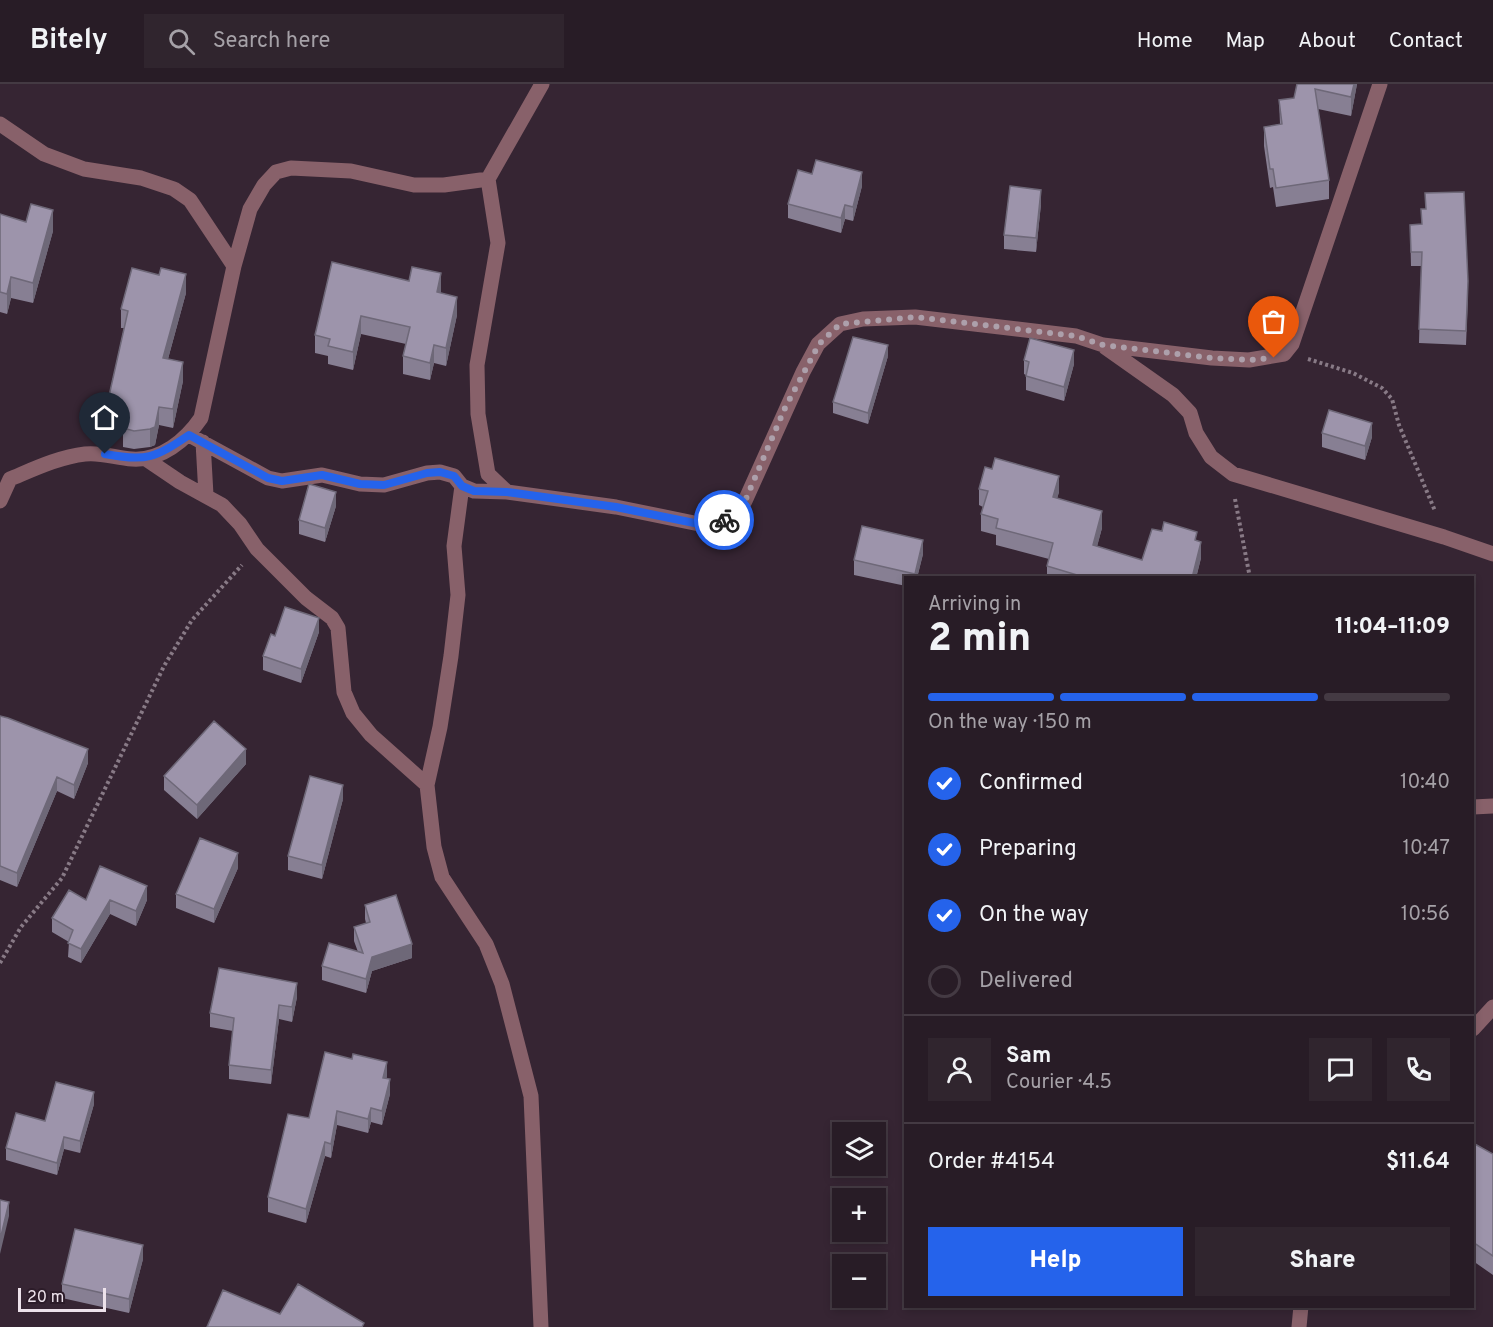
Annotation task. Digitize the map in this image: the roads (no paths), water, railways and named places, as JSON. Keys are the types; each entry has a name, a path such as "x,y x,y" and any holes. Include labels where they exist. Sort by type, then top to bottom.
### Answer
{"street":[{"path":"507,492 488,474 478,414 477,365 498,243 488,179 542,84"},
{"path":"196,438 268,478 282,481 322,475 360,484 384,485 427,473 440,472 454,476 462,486 474,491 507,492 616,507 704,525 726,519 745,501 785,408 819,344 840,324 915,317 1076,336 1103,345 1249,360 1284,354 1292,344 1380,84"},
{"path":"0,124 44,154 84,169 141,178 174,189 190,200 234,266"},
{"path":"206,495 196,438 234,266 250,209 264,185 276,172 291,168 351,171 414,185 444,185 488,179"},
{"path":"1103,345 1173,395 1191,413 1196,433 1211,457 1233,474 1444,537 1493,554"},
{"path":"146,459 196,438"},
{"path":"0,501 5,479 51,462 86,454 146,459 206,495 228,511 257,549 306,598 332,618 338,628 344,692 353,712 371,735 427,785"},
{"path":"462,486 454,546 458,595 452,656 427,785 434,848 442,877 486,944 502,984 531,1096 541,1327"},
{"path":"1474,807 1493,806"},
{"path":"1474,1028 1493,1007"},
{"path":"1299,1327 1301,1308"}]}
